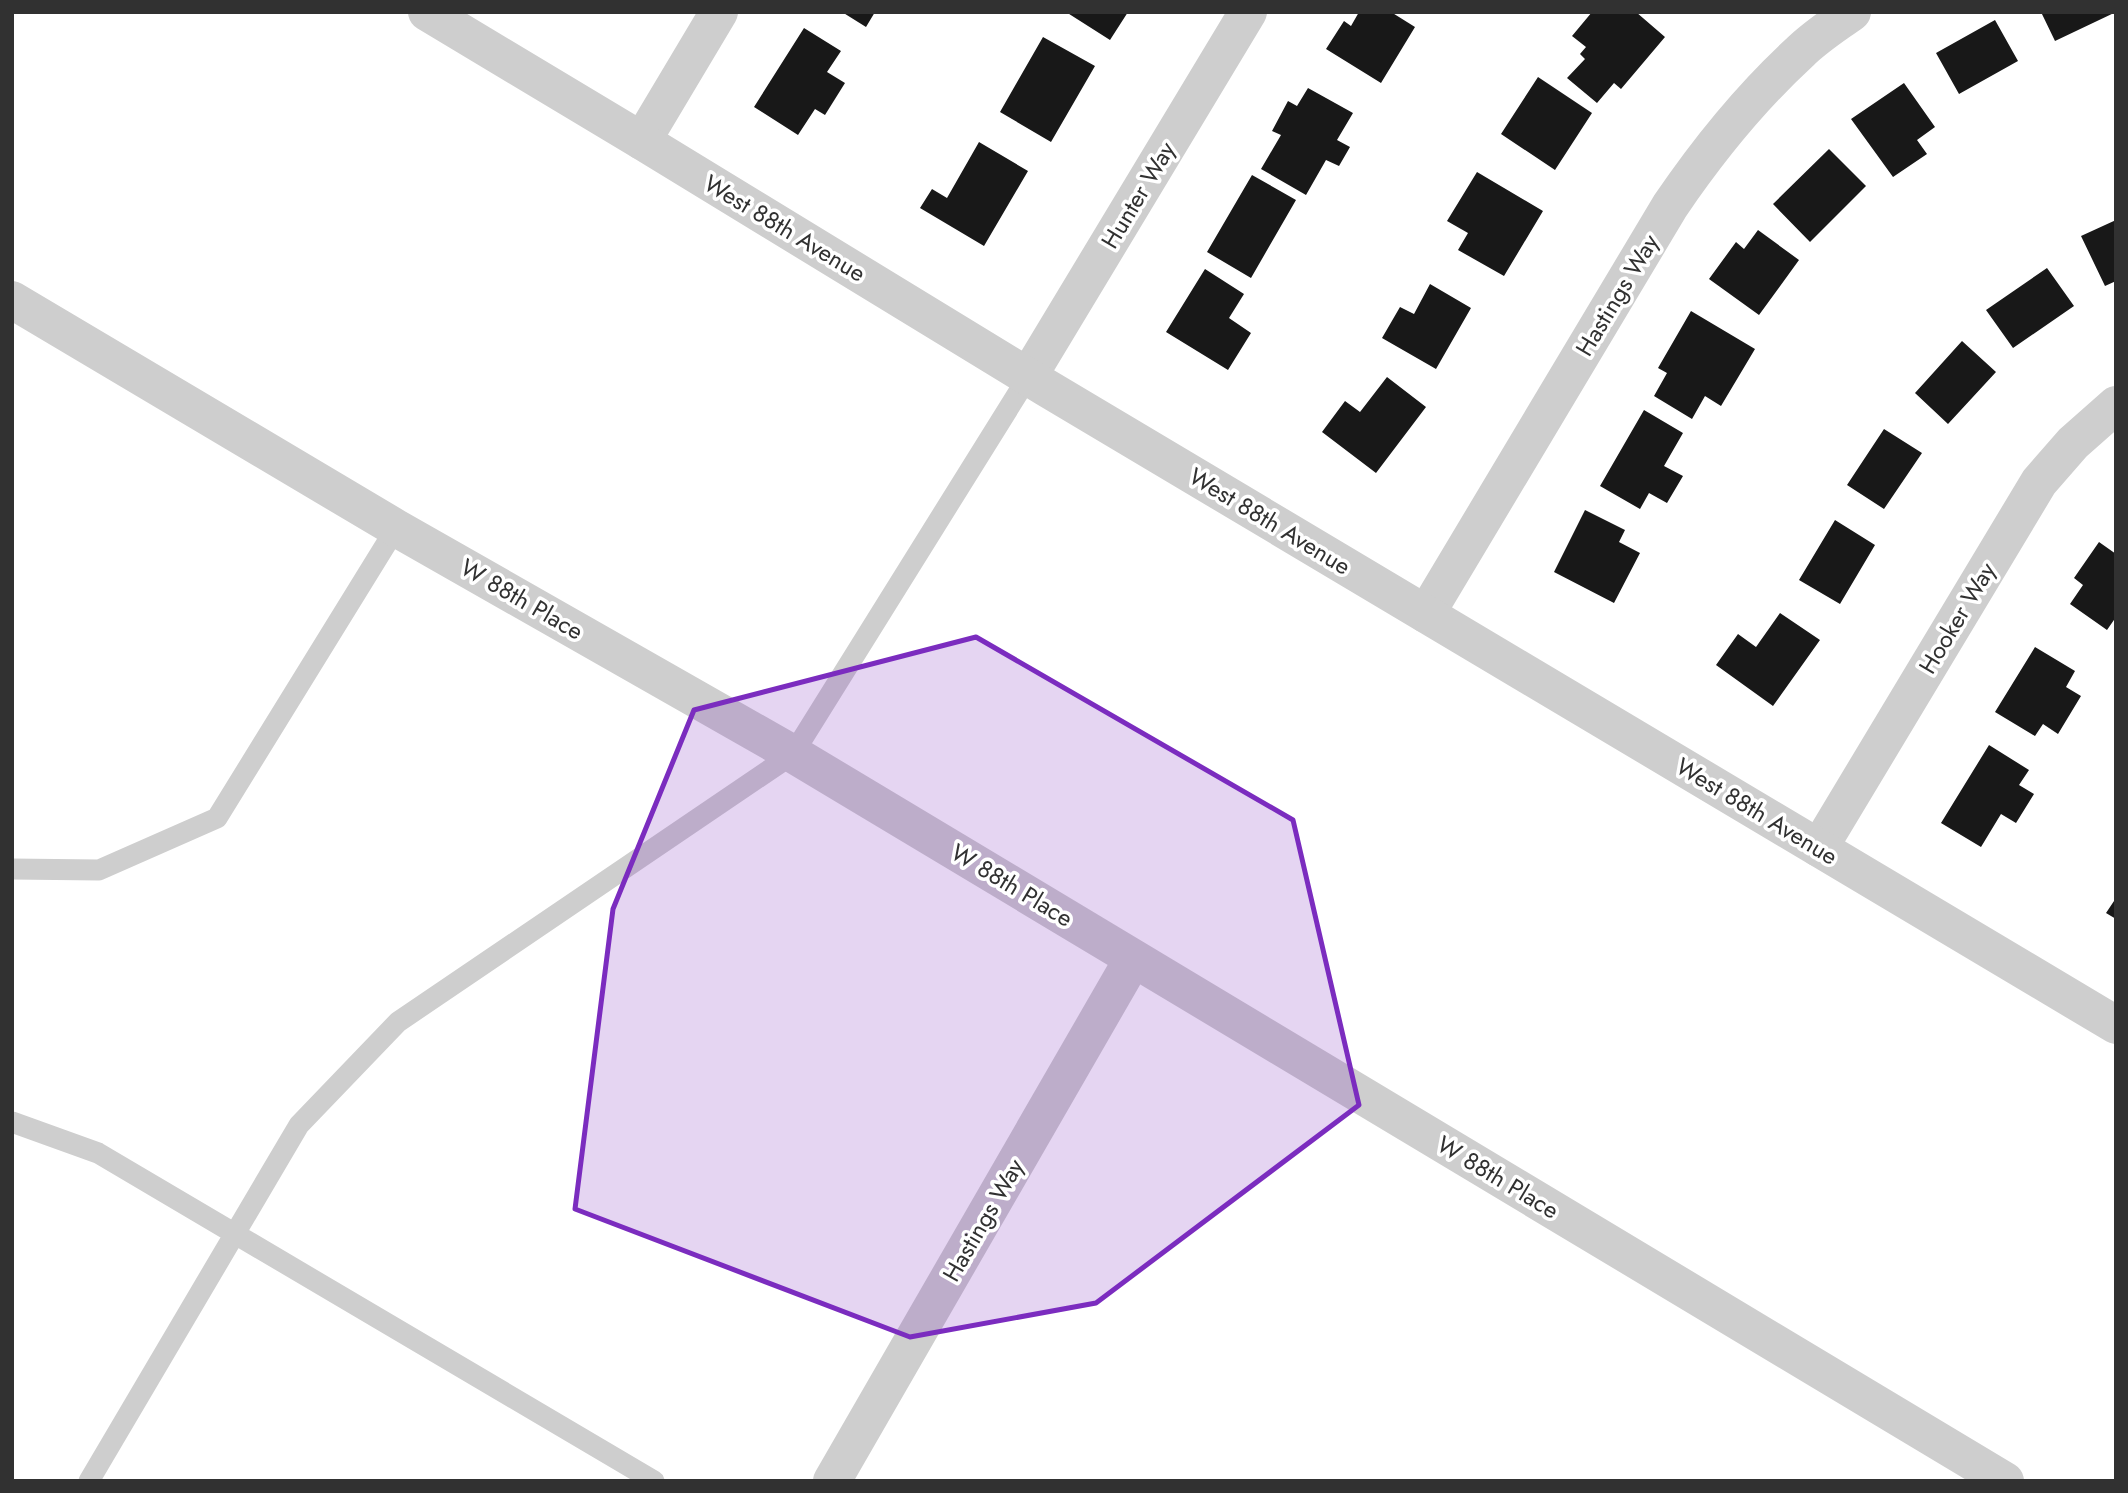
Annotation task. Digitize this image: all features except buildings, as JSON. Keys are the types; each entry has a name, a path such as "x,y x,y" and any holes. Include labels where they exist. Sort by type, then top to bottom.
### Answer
{"street":[{"name":"West 88th Avenue","path":"427,12 1028,377 2116,1026"},
{"path":"642,141 719,12"},
{"name":"Hunter Way","path":"1028,377 1248,12"},
{"name":"Hastings Way","path":"1426,614 1670,206 1697,166 1732,122 1801,51 1852,12"},
{"name":"W 88th Place","path":"12,300 396,528 793,754 1987,1476"},
{"name":"Hooker Way","path":"1819,848 2039,482 2073,443 2116,405"},
{"name":"Hastings Way","path":"832,1481 1133,958"}],"lane":[{"path":"89,1481 299,1125 398,1022 793,754 1028,377"},
{"path":"12,869 99,870 217,818 396,528"},
{"path":"12,1122 98,1153 654,1481"}],"highlighted area":[{"path":"976,637 1293,820 1359,1105 1096,1303 910,1337 575,1209 613,909 694,710"}]}
